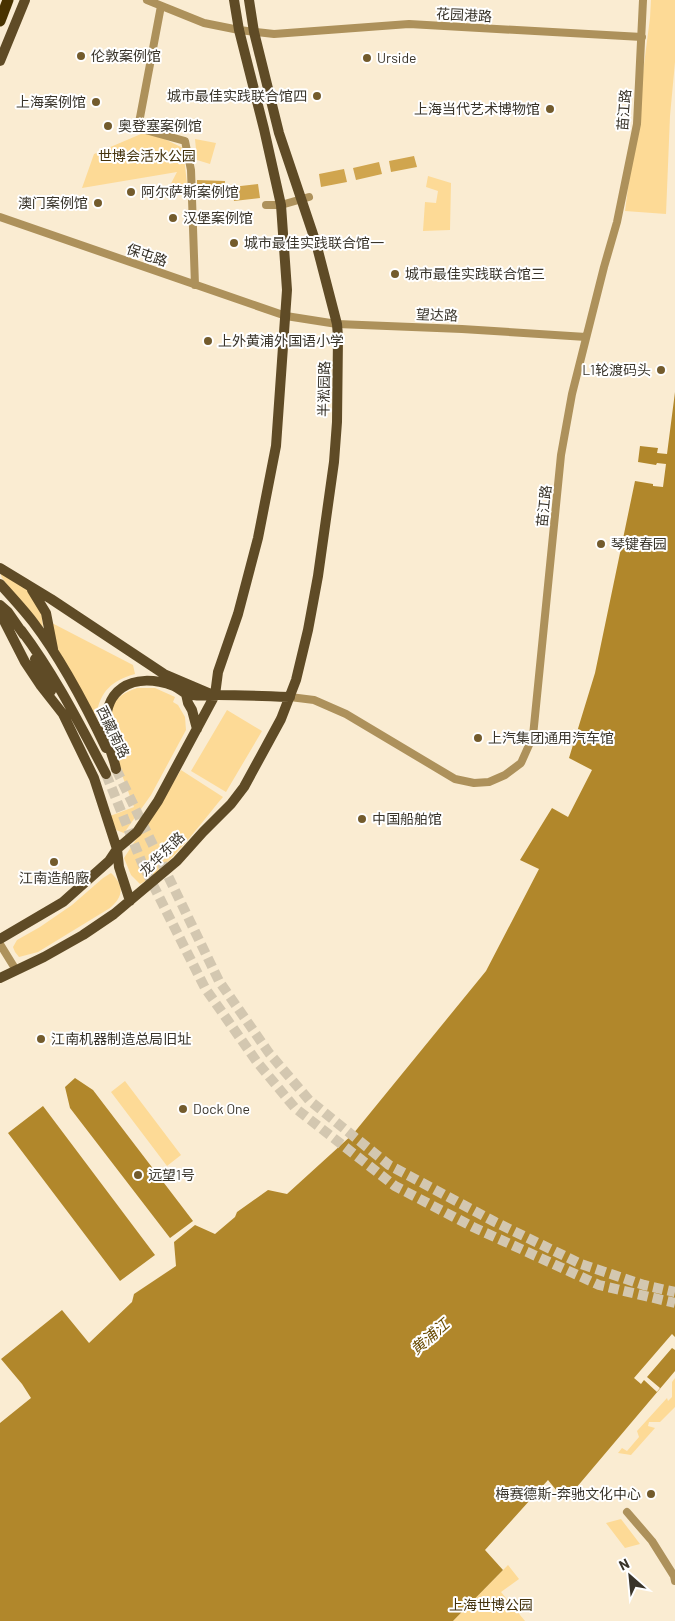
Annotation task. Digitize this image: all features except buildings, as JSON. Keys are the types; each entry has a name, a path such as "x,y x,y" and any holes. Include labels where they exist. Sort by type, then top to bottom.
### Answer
{"highway":[{"path":"0,21 8,0"}],"main road":[{"path":"0,61 25,0"},
{"path":"0,939 63,902 109,861 117,849 138,832 158,801 215,695 218,672 238,614 258,538 276,446 287,290 281,205 239,30 234,0"},
{"name":"半淞园路","path":"249,0 254,32 279,133 305,199 337,324 337,422 334,462 318,576 308,630 290,697"},
{"name":"西藏南路","path":"0,568 51,599 164,674 215,695"},
{"name":"西藏南路","path":"0,584 33,622 85,704 111,772"},
{"path":"30,587 46,613 55,655"},
{"path":"2,613 21,630 37,651 111,772"},
{"path":"2,613 25,662 63,714"},
{"path":"21,630 94,778 117,849 119,868 130,901"},
{"name":"西藏南路","path":"111,772 106,714 112,699 119,690 136,681 149,681 175,687 186,694 202,696 290,697"},
{"path":"186,694 197,729"},
{"name":"龙华东路","path":"0,978 44,957 83,935 114,914 177,861 239,793 281,719 290,697"}],"street":[{"name":"花园港路","path":"147,0 204,23 274,34 409,24 642,37"},
{"name":"苗江路","path":"290,697 314,700 346,714 455,779 474,783 489,782 505,775 521,763 533,736 561,455 572,394 617,222 637,124 643,0"},
{"path":"161,6 138,128 185,141 191,170 195,285"},
{"path":"266,205 281,205 305,199"},
{"name":"保屯路","path":"0,217 286,316"},
{"name":"望达路","path":"286,316 337,324 462,329 586,337"},
{"path":"0,944 16,970"},
{"path":"627,1512 652,1541 674,1576 675,1581"}],"green space":[{"path":"651,0 675,0 675,62 670,116 666,214 625,211"},
{"name":"世博会活水公园","path":"148,131 183,148 188,193 165,195 177,172 82,188 94,154"},
{"path":"195,139 216,143 210,164 197,160"},
{"path":"428,176 451,183 450,230 423,231 425,202 436,203 438,191 426,187"},
{"path":"0,573 29,590 41,610 43,628 38,625"},
{"path":"50,622 133,665 135,674 119,680 108,688 101,699 96,715 91,710 60,658"},
{"path":"137,688 155,688 175,697 173,702 178,705 185,717 186,730 151,795 124,833 116,830 110,816 134,807 112,744 109,719 115,701 125,693"},
{"path":"227,710 262,731 226,792 191,771"},
{"path":"181,770 223,797 172,858 150,878 140,884 131,875 124,858"},
{"path":"111,873 119,882 121,891 118,900 110,908 38,952 19,957 13,947 17,940 72,905"},
{"path":"125,1081 181,1155 167,1166 111,1092"},
{"path":"675,1378 675,1407 660,1422 649,1422 648,1426 655,1428 631,1455 618,1453 622,1448 627,1451 639,1437 637,1431 667,1398 668,1401 672,1397 672,1382"},
{"path":"621,1519 640,1544 625,1548 606,1523"},
{"name":"上海世博公园","path":"508,1565 519,1579 501,1592 525,1621 453,1621"}],"shaded area":[{"path":"414,156 417,167 391,172 389,161"},
{"path":"379,162 382,174 356,180 353,168"},
{"path":"344,169 347,182 321,187 319,174"},
{"path":"197,180 225,181 224,196 197,195"},
{"path":"258,184 260,198 234,201 232,187"}],"water":[{"name":"黄浦江","path":"675,392 675,1371 565,1501 548,1480 485,1550 503,1570 453,1621 0,1621 0,1423 31,1398 1,1359 62,1310 89,1343 132,1302 134,1294 176,1266 174,1242 195,1225 215,1234 235,1217 237,1212 268,1190 287,1194 353,1134 486,971 539,869 520,860 552,808 568,817 592,770 569,758 595,673 635,481 663,487 666,464 657,463 656,465 638,462 640,446 658,448 657,453 667,454"},
{"name":"远望1号","path":"75,1078 93,1090 193,1221 170,1238 70,1108 65,1087"},
{"path":"43,1106 155,1255 120,1281 8,1133"}],"pier":[{"path":"672,1334 675,1337 675,1350 672,1348 647,1377 660,1388 657,1392 644,1380 641,1384 634,1378"}],"tunnel":[{"path":"116,769 219,981 269,1053 309,1100 389,1165 495,1222 581,1264 644,1285 675,1292"},
{"path":"106,774 142,863 205,988 257,1062 295,1108 395,1186 473,1227 599,1285 675,1303"}],"place":[{"name":"伦敦案例馆","path":"81,56"},
{"name":"Urside","path":"367,58"},
{"name":"城市最佳实践联合馆四","path":"317,96"},
{"name":"上海案例馆","path":"96,102"},
{"name":"上海当代艺术博物馆","path":"550,109"},
{"name":"奥登塞案例馆","path":"108,126"},
{"name":"阿尔萨斯案例馆","path":"131,192"},
{"name":"澳门案例馆","path":"98,203"},
{"name":"汉堡案例馆","path":"173,218"},
{"name":"城市最佳实践联合馆一","path":"234,243"},
{"name":"城市最佳实践联合馆三","path":"395,274"},
{"name":"上外黄浦外国语小学","path":"208,341"},
{"name":"L1轮渡码头","path":"661,370"},
{"name":"琴键春园","path":"601,544"},
{"name":"上汽集团通用汽车馆","path":"478,738"},
{"name":"中国船舶馆","path":"362,819"},
{"name":"江南造船廠","path":"54,862"},
{"name":"江南机器制造总局旧址","path":"41,1039"},
{"name":"Dock One","path":"183,1109"},
{"name":"远望1号","path":"138,1175"},
{"name":"梅赛德斯-奔驰文化中心","path":"651,1494"}]}
